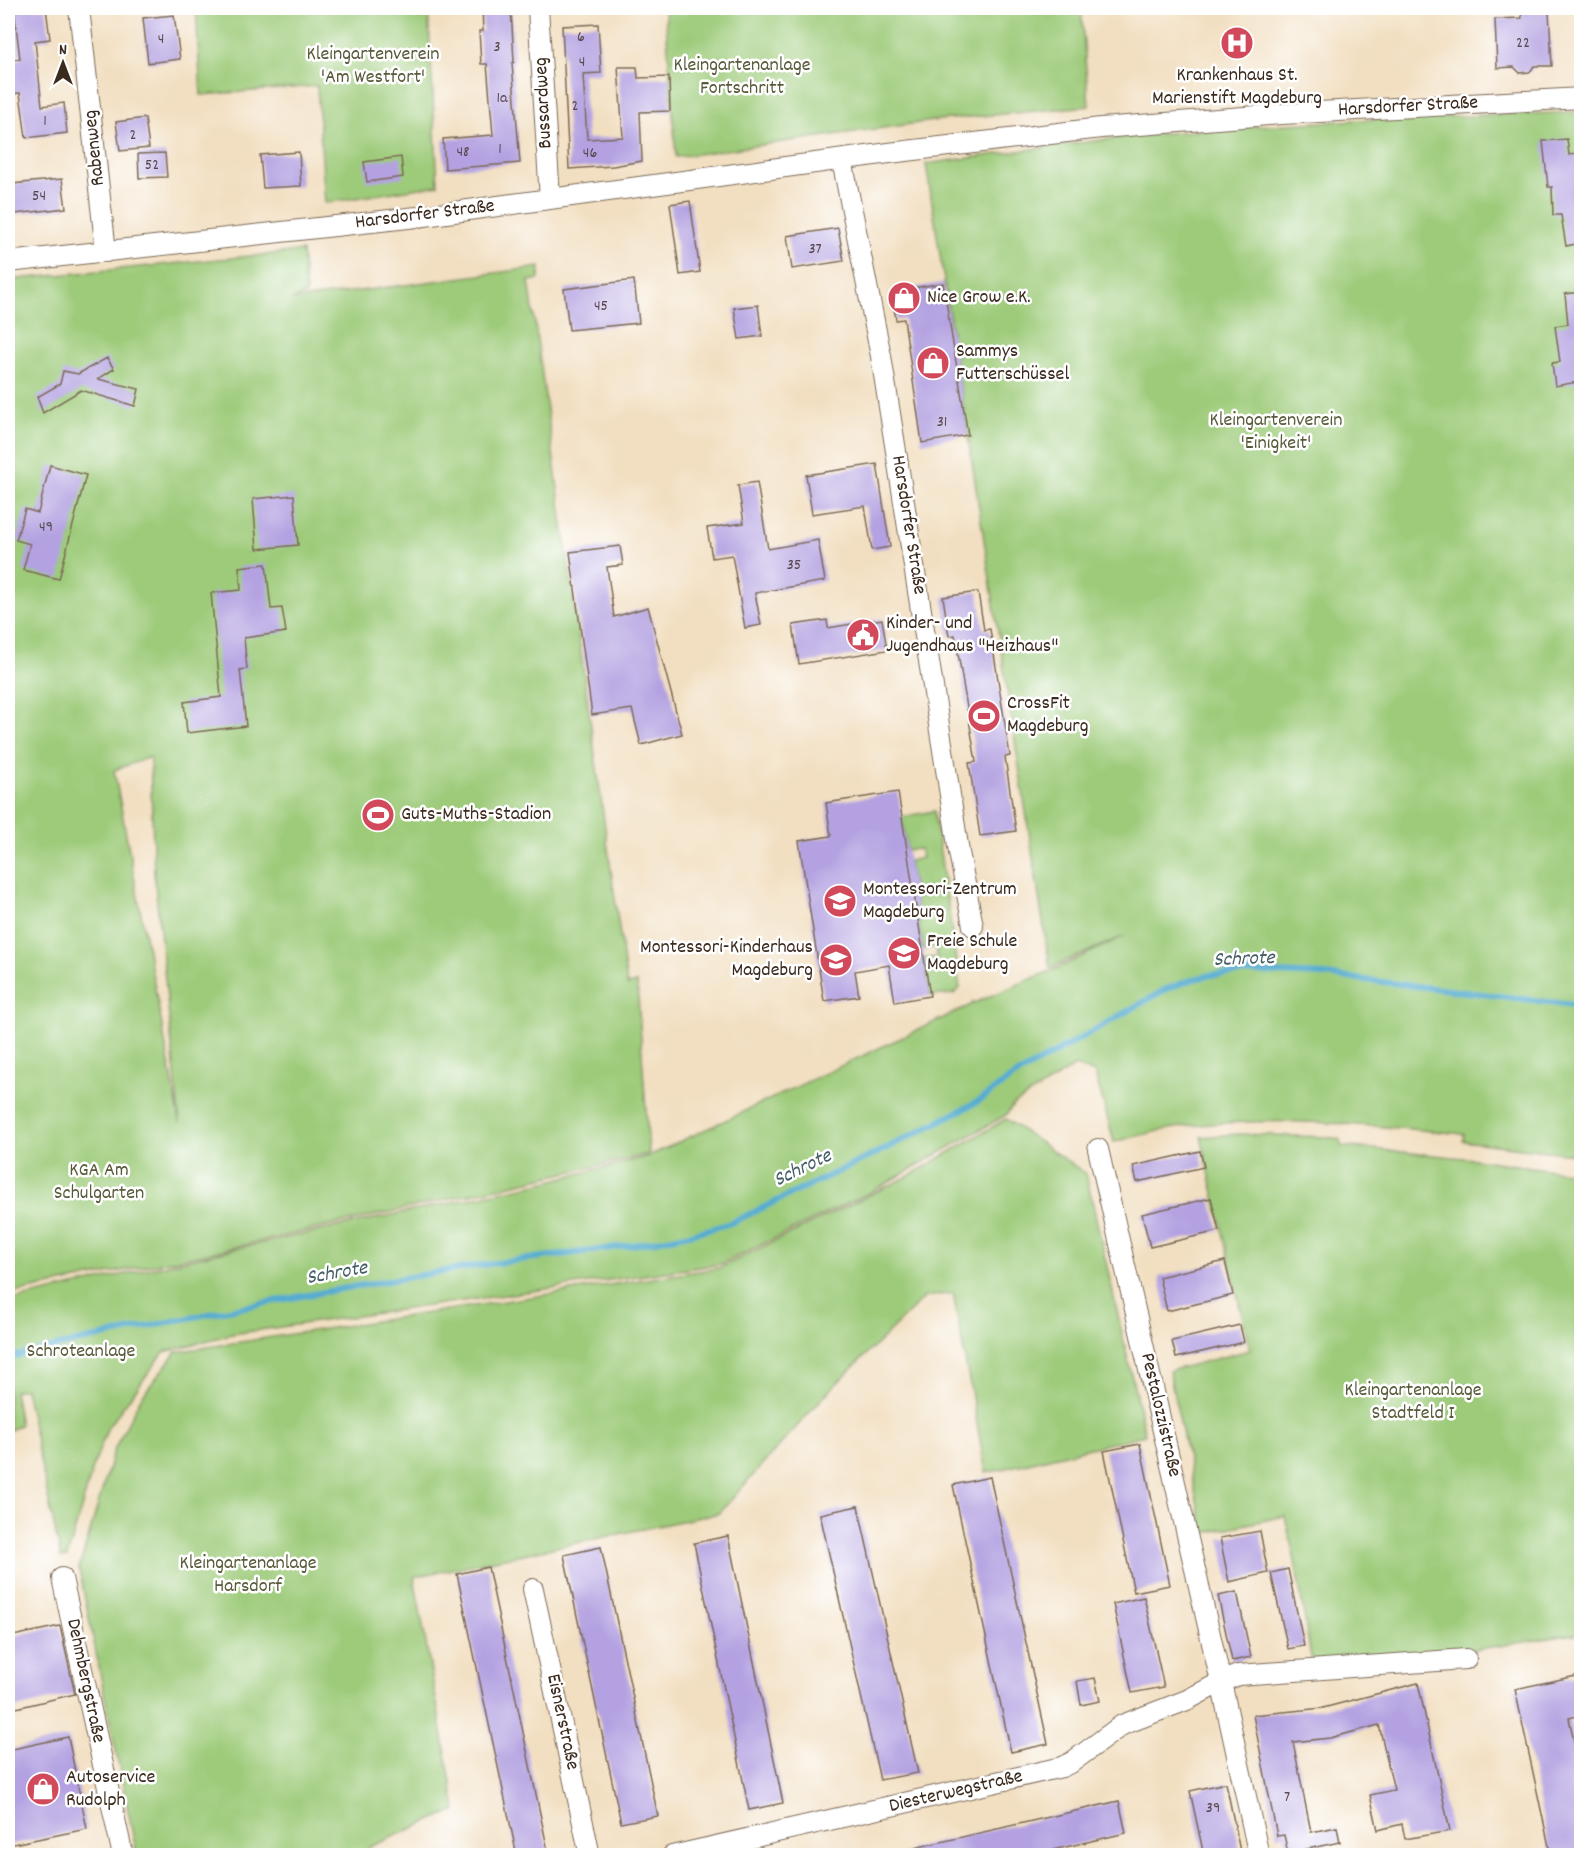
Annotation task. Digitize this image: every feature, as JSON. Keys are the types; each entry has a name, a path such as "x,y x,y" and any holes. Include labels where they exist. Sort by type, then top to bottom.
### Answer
{"street":[{"name":"Rabenweg","path":"79,8 106,252"},
{"name":"Bussardweg","path":"538,8 550,199"},
{"name":"Harsdorfer Straße","path":"8,262 417,217 1101,128 1357,109 1581,98"},
{"name":"Harsdorfer Straße","path":"842,160 883,367 959,852 973,926"},
{"name":"Pestalozzistraße","path":"1098,1149 1259,1856"},
{"name":"Dehmbergstraße","path":"62,1578 123,1856"},
{"name":"Eisnerstraße","path":"533,1589 590,1856"},
{"path":"1221,1682 1245,1674 1466,1659"},
{"name":"Diesterwegstraße","path":"672,1856 1062,1767 1122,1725 1187,1700 1221,1682"}],"green space":[{"name":"Kleingartenverein 'Am Westfort'","path":"196,8 428,8 438,185 325,203 317,86 201,95"},
{"name":"Kleingartenanlage Fortschritt","path":"665,8 1081,8 1089,106 940,120 676,157"},
{"name":"Kleingartenverein 'Einigkeit'","path":"1581,112 1581,1155 1463,1141 1464,1134 1365,1125 1265,1121 1188,1126 1114,1142 1095,1073 1075,1066 1014,1104 1006,1115 873,1191 721,1264 232,1334 164,1352 108,1427 94,1464 67,1557 61,1558 25,1389 14,1391 20,1425 8,1431 8,1301 239,1248 542,1183 649,1156 973,1004 973,1002 1064,965 1124,936 1050,968 926,164 1128,137 1241,127 1354,120"},
{"name":"Guts-Muths-Stadion","path":"302,251 306,294 292,300 540,267 539,279 529,281 627,985 637,983 649,1154 204,1254 8,1294 8,280","holes":["150,757 154,874 180,1122 114,770"]},
{"path":"934,811 960,988 954,994 930,996 924,959 937,957 936,947 923,949 909,861 922,858 920,849 907,850 902,817"},
{"name":"Kleingartenanlage Harsdorf","path":"1006,1119 1086,1174 1145,1435 986,1473 953,1293 925,1297 827,1393 719,1513 414,1577 456,1810 369,1847 371,1855 137,1855 79,1569 114,1450 140,1399 176,1352 719,1268 911,1175"},
{"name":"Kleingartenanlage Stadtfeld I","path":"1239,1134 1326,1137 1340,1139 1341,1146 1474,1159 1581,1174 1581,1633 1460,1652 1312,1663 1285,1516 1204,1533 1169,1371 1250,1350 1201,1137"}],"building":[{"path":"14,8 46,8 50,39 35,41 42,106 64,103 67,133 26,138 20,93 12,94 8,60 20,59"},
{"path":"482,8 511,8 514,62 512,63 520,163 445,169 443,139 493,135 487,64 481,64 479,31 483,31"},
{"path":"1549,11 1552,66 1534,66 1530,72 1520,73 1514,67 1497,68 1495,19 1522,18 1521,12"},
{"path":"174,15 180,59 148,63 143,18"},
{"path":"598,24 601,73 583,74 587,139 623,137 618,67 637,67 638,78 669,77 670,111 640,112 642,161 613,166 569,169 562,26"},
{"path":"145,118 149,148 120,151 116,122"},
{"path":"1567,139 1569,155 1577,154 1581,192 1581,243 1566,246 1561,215 1553,215 1552,187 1548,187 1543,141"},
{"path":"299,152 301,186 263,188 260,155"},
{"path":"165,153 167,177 139,178 138,154"},
{"path":"401,157 403,177 367,182 364,162"},
{"path":"62,179 66,208 15,214 12,184"},
{"path":"690,201 700,272 680,275 670,204"},
{"path":"838,228 844,261 792,269 787,236"},
{"path":"634,280 639,323 569,330 564,289"},
{"path":"943,283 968,435 922,443 904,319 896,320 892,297 900,290"},
{"path":"1581,292 1581,370 1577,370 1578,382 1555,386 1552,363 1560,362 1555,326 1568,324 1565,294"},
{"path":"758,305 762,336 739,339 734,308"},
{"path":"107,358 114,369 98,379 139,389 135,406 81,390 43,413 37,397 60,384 63,371 78,374"},
{"path":"877,464 890,547 872,550 865,506 812,514 806,475"},
{"path":"50,465 86,475 59,579 23,570 30,544 16,540 25,509 38,513"},
{"path":"757,482 768,549 818,540 825,581 755,593 761,625 745,628 732,555 712,558 707,528 744,523 738,485"},
{"path":"294,495 298,545 257,549 253,499"},
{"path":"620,546 623,565 607,567 614,617 648,607 682,734 641,745 632,709 592,715 570,552"},
{"path":"266,564 271,609 282,608 286,632 244,638 247,669 240,670 246,726 187,733 184,702 221,697 211,593 241,590 239,567"},
{"path":"978,592 984,630 990,629 1010,756 1005,757 1016,831 980,836 969,763 976,762 955,635 949,636 943,597"},
{"path":"882,619 887,650 799,664 793,625 827,620 828,628"},
{"path":"898,792 930,996 895,1002 889,965 855,971 859,996 824,1001 799,841 831,836 826,803"},
{"path":"1200,1151 1204,1167 1137,1182 1133,1166"},
{"path":"1211,1198 1219,1231 1150,1247 1142,1214"},
{"path":"1225,1261 1233,1295 1167,1311 1159,1277"},
{"path":"1240,1325 1244,1342 1176,1358 1172,1341"},
{"path":"1140,1444 1170,1585 1134,1592 1104,1451"},
{"path":"990,1477 1048,1744 1011,1752 953,1485"},
{"path":"858,1506 918,1773 880,1780 820,1514"},
{"path":"1260,1531 1268,1573 1229,1582 1220,1538"},
{"path":"728,1536 783,1803 749,1810 694,1543"},
{"path":"601,1547 658,1816 621,1823 564,1555"},
{"path":"488,1567 549,1856 517,1856 457,1574"},
{"path":"1288,1569 1304,1646 1288,1649 1271,1573"},
{"path":"1237,1592 1251,1657 1232,1661 1218,1596"},
{"path":"1144,1597 1164,1687 1132,1693 1113,1604"},
{"path":"60,1626 75,1694 8,1710 8,1637"},
{"path":"1581,1675 1581,1715 1569,1718 1581,1775 1581,1856 1551,1856 1515,1689"},
{"path":"1095,1678 1100,1701 1081,1705 1077,1681"},
{"path":"1418,1683 1450,1831 1405,1839 1402,1824 1378,1830 1370,1795 1394,1790 1379,1725 1330,1738 1293,1742 1311,1832 1337,1827 1340,1842 1288,1853 1284,1835 1277,1836 1253,1715 1323,1708"},
{"name":"Autoservice Rudolph","path":"68,1737 87,1829 8,1845 8,1750"},
{"path":"1226,1783 1241,1856 1204,1856 1190,1791"},
{"path":"1119,1801 1126,1833 1027,1856 911,1856 910,1849"}],"waterway":[{"name":"Schrote","path":"8,1358 296,1297 471,1267 634,1245 731,1223 977,1102 1013,1077 1166,989 1211,975 1250,972 1324,975 1582,1006"}],"place":[{"name":"Krankenhaus St. Marienstift Magdeburg","path":"1237,43"},
{"name":"Nice Grow e.K.","path":"904,298"},
{"name":"Sammys Futterschüssel","path":"933,363"},
{"name":"Kinder- und Jugendhaus \"Heizhaus\"","path":"863,635"},
{"name":"CrossFit Magdeburg","path":"984,716"},
{"name":"Guts-Muths-Stadion","path":"378,815"},
{"name":"Montessori-Zentrum Magdeburg","path":"840,901"},
{"name":"Freie Schule Magdeburg","path":"904,953"},
{"name":"Montessori-Kinderhaus Magdeburg","path":"836,960"},
{"name":"Autoservice Rudolph","path":"43,1789"}],"park label":[{"name":"KGA Am Schulgarten","path":"99,1182"},
{"name":"Schroteanlage","path":"81,1352"}]}
